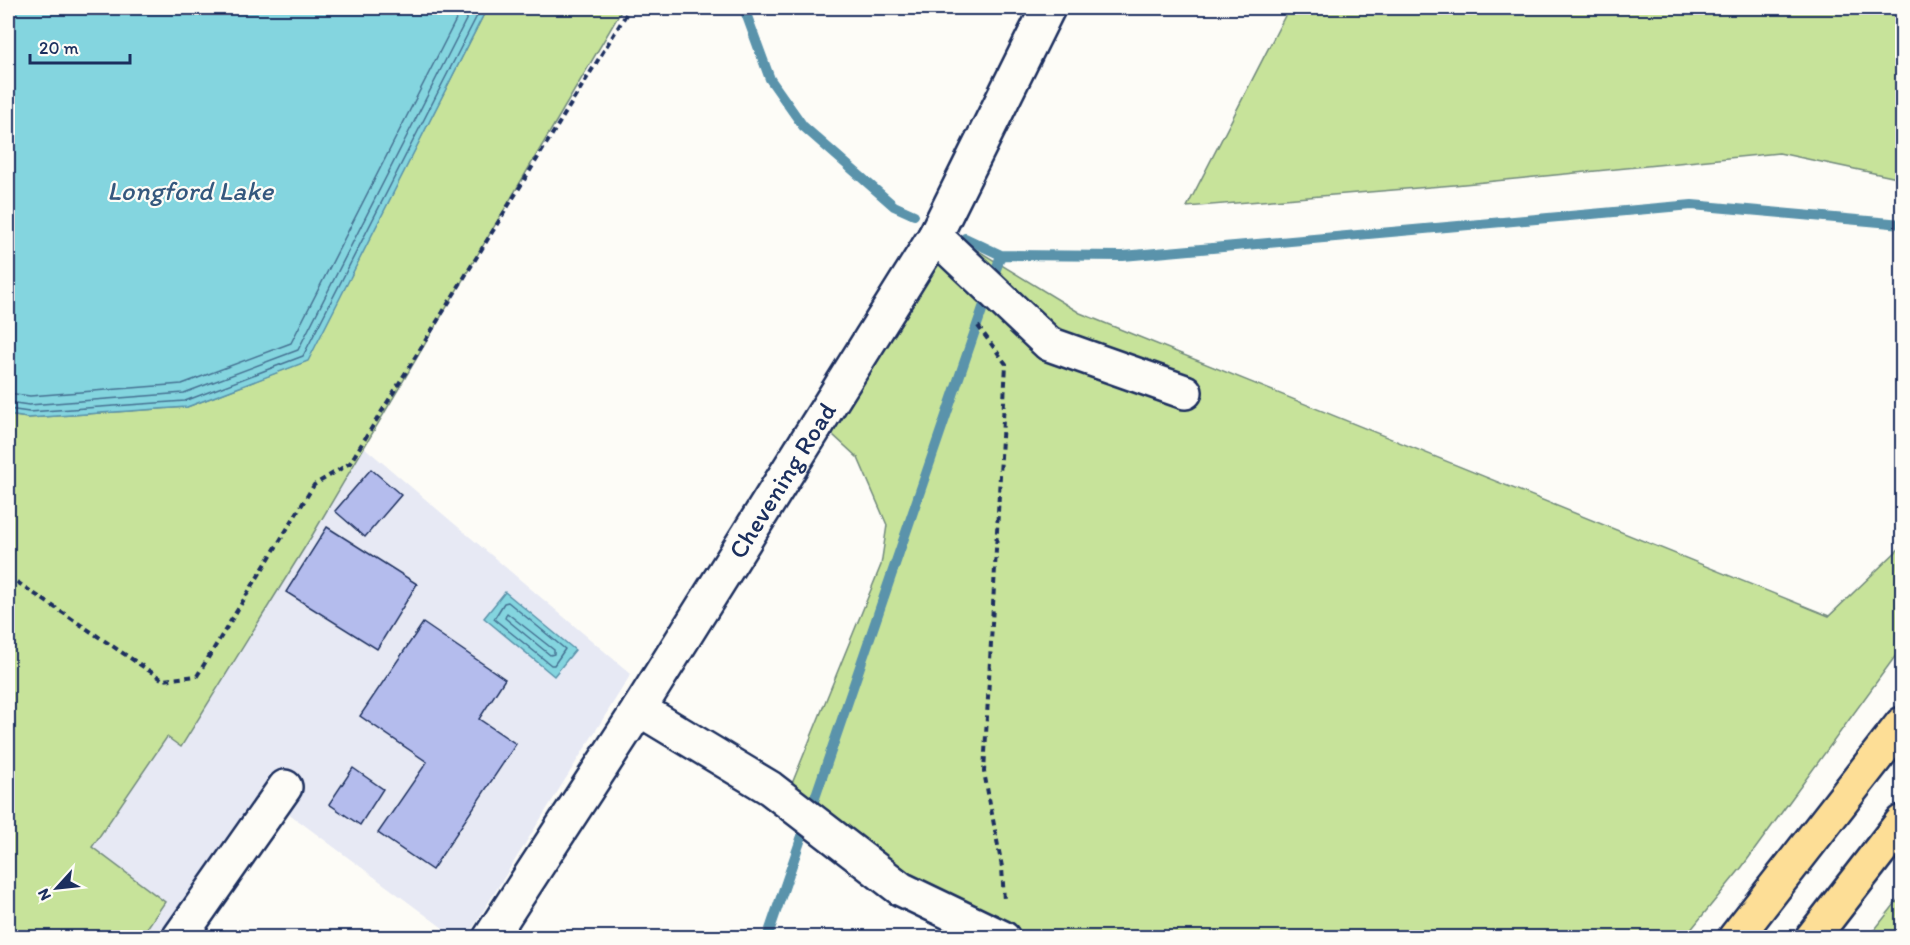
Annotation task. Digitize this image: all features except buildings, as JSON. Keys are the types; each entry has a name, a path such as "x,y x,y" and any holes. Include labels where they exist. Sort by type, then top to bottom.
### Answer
{"highway":[{"path":"1735,938 1902,724"},
{"path":"1812,938 1902,822"}],"street":[{"name":"Chevening Road","path":"490,938 639,709 935,236 1048,8"},
{"path":"935,236 1049,344 1185,392"},
{"path":"639,709 770,788 901,889 1003,938"},
{"path":"178,938 285,787"}],"path":[{"path":"8,576 163,680 197,676 314,485 350,463 630,8"},
{"path":"992,345 1006,364 984,772 1002,867 1004,902"}],"shaded area":[{"path":"364,447 631,674 467,937 455,937 280,807 193,937 8,937 8,621 181,746"}],"green space":[{"path":"487,8 623,8 313,534 181,747 167,737 92,847 165,902 141,937 8,937 8,415 28,418 187,407 307,361"},
{"path":"1289,8 1902,8 1902,179 1779,153 1454,185 1187,207"},
{"path":"954,236 1080,313 1829,616 1902,546 1902,647 1742,867 1685,937 1036,937 910,886 789,791 881,565 887,525 858,458 832,434"},
{"path":"1902,895 1902,937 1869,937"}],"water":[{"name":"Longford Lake","path":"8,8 487,8 308,361 187,407 28,418 8,415"},
{"path":"505,592 575,650 554,676 484,618"}],"waterway":[{"path":"744,8 770,79 803,126 894,206 914,215"},
{"path":"965,238 1001,255 1123,256 1692,205 1902,224"},
{"path":"767,938 1001,255"}]}
